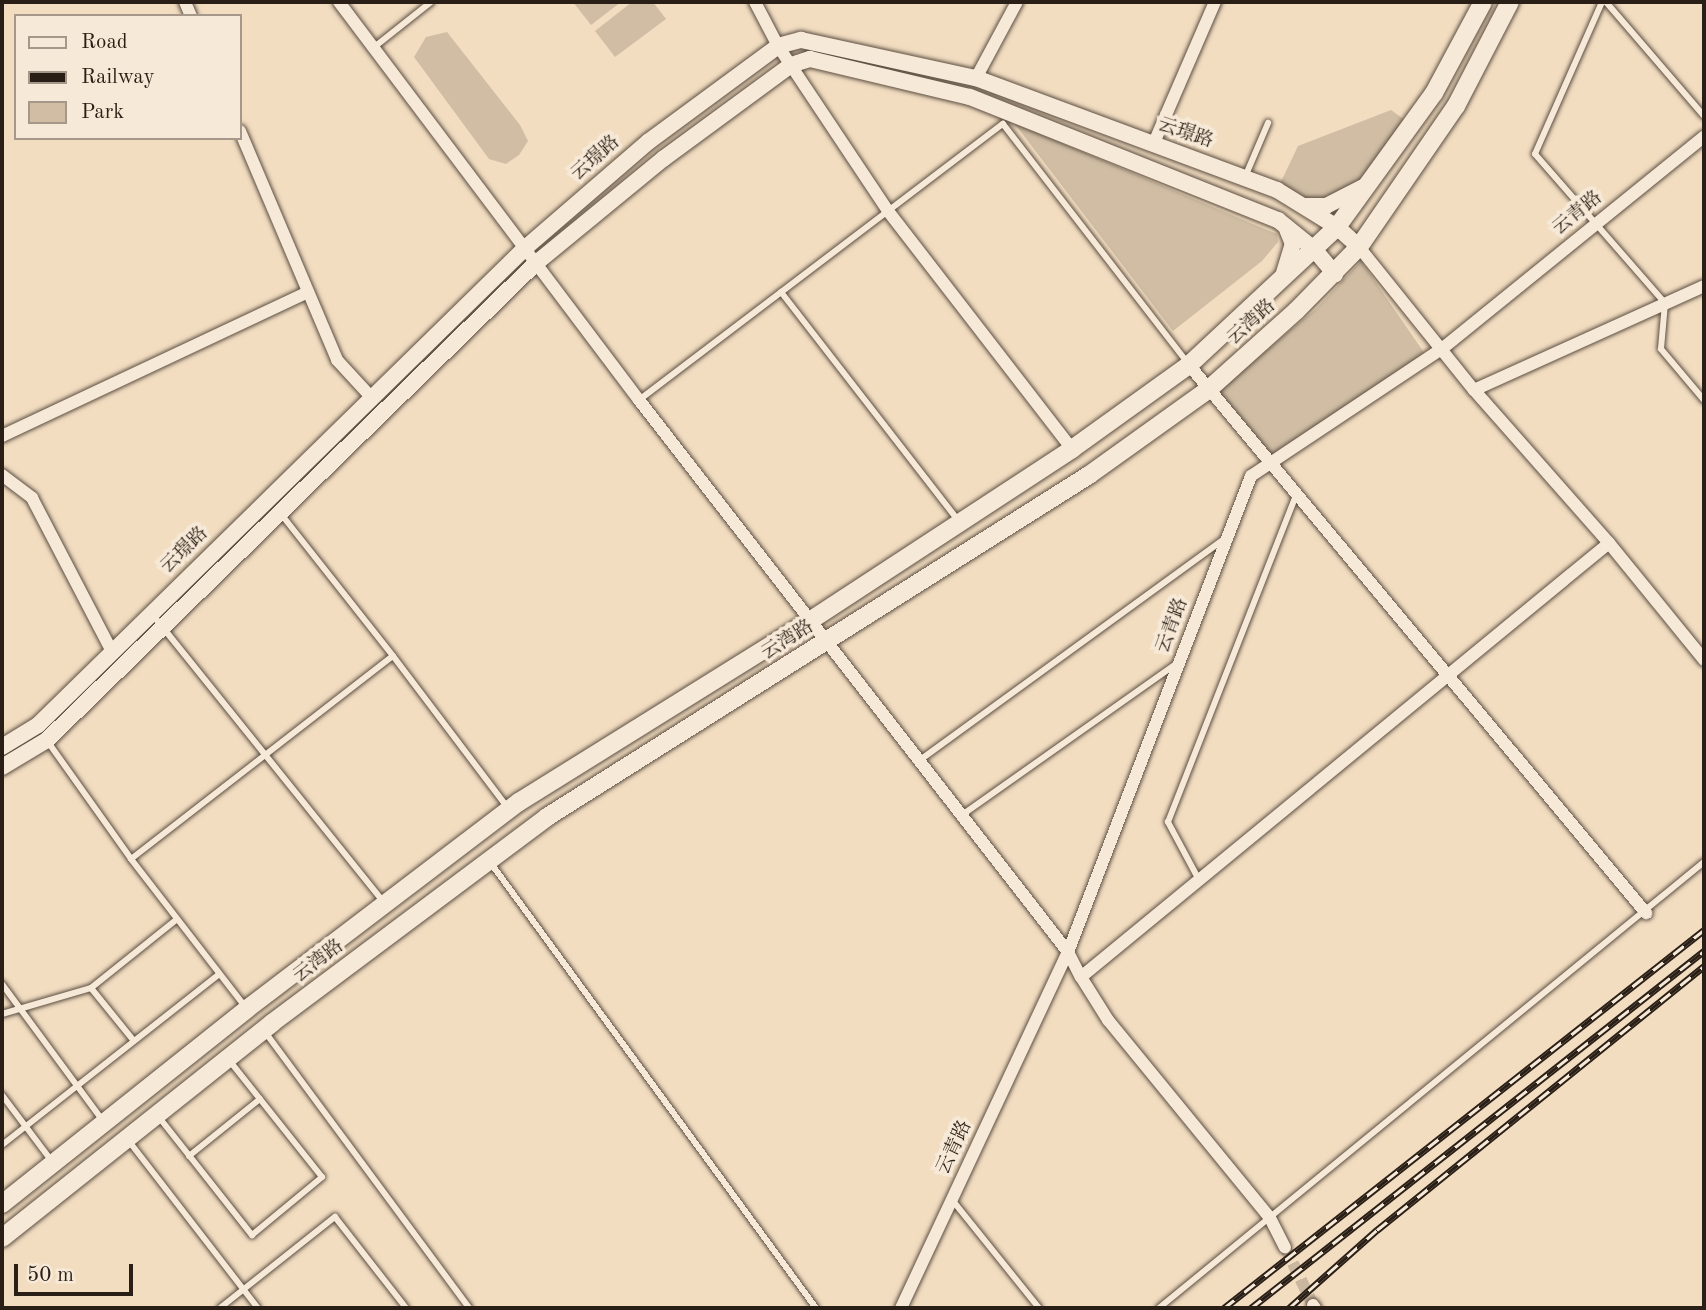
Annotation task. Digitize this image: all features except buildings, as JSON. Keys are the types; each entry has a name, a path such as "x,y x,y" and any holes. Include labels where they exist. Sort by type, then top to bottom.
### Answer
{"main road":[{"name":"云湾路","path":"2,1204 247,1009 510,810 811,620 1072,449 1189,365 1279,284 1337,227 1434,93 1483,2"},
{"name":"云湾路","path":"2,1238 264,1030 547,817 1089,475 1209,388 1335,274 1359,247 1457,106 1510,2"}],"street":[{"path":"339,2 639,400 1068,951 1108,1020 1270,1218 1285,1247"},
{"path":"755,2 778,46 888,211 1072,449"},
{"path":"976,78 1017,2"},
{"path":"1153,145 1211,3"},
{"name":"云璟路","path":"2,767 47,740 269,499 524,249 648,142 778,46 801,40 976,78 1277,190 1337,227 1359,247"},
{"path":"791,65 810,59 970,97 1278,220 1314,249 1335,274"},
{"name":"云璟路","path":"3,744 38,725 112,652 157,620 280,512 535,264 663,159 791,65"},
{"path":"242,136 337,360 372,398"},
{"name":"云青路","path":"901,1308 1068,951 1251,476 1443,348 1704,137"},
{"path":"1304,206 1326,206 1369,183"},
{"path":"1279,284 1291,260 1293,244 1286,226"},
{"path":"1359,247 1443,348 1474,390 1609,543 1704,660"},
{"path":"1474,390 1704,286"},
{"path":"2,436 308,292"},
{"path":"1189,365 1646,912"},
{"path":"2,475 32,498 112,652"},
{"path":"1081,977 1198,878 1609,543"}],"lane":[{"path":"373,48 431,2"},
{"path":"1704,116 1604,2 1535,154 1665,303 1661,349 1704,400"},
{"path":"1245,177 1268,123"},
{"path":"639,400 1003,124 1189,365"},
{"path":"781,292 960,522"},
{"path":"1198,878 1168,822 1297,493"},
{"path":"269,499 510,810"},
{"path":"919,760 1228,536"},
{"path":"157,620 386,905"},
{"path":"131,859 393,656"},
{"path":"962,815 1180,662"},
{"path":"38,725 131,859 247,1009"},
{"path":"489,861 816,1308"},
{"path":"1158,1308 1704,862"},
{"path":"2,1014 91,988 177,919"},
{"path":"2,1145 219,974"},
{"path":"2,984 103,1121"},
{"path":"91,988 134,1041"},
{"path":"264,1030 469,1308"},
{"path":"157,1115 252,1235 322,1177 228,1058"},
{"path":"2,1095 54,1163"},
{"path":"189,1156 260,1099"},
{"path":"127,1139 258,1308"},
{"path":"952,1200 1039,1308"},
{"path":"220,1308 335,1217 406,1308"}],"green space":[{"path":"573,2 621,2 591,25"},
{"path":"632,2 653,2 666,19 615,57 595,31"},
{"path":"447,32 520,125 528,141 519,155 506,164 489,159 414,57 426,37"},
{"path":"1391,110 1412,125 1337,227 1277,190 1298,146"},
{"path":"1014,123 1277,234 1278,242 1262,261 1173,331"},
{"path":"1361,261 1425,354 1271,455 1218,391 1317,308"}],"tunnel":[{"path":"1285,1247 1313,1305"}],"railway":[{"path":"1224,1308 1704,930"},
{"path":"1251,1308 1704,951"},
{"path":"1289,1308 1377,1230 1704,966"}]}
